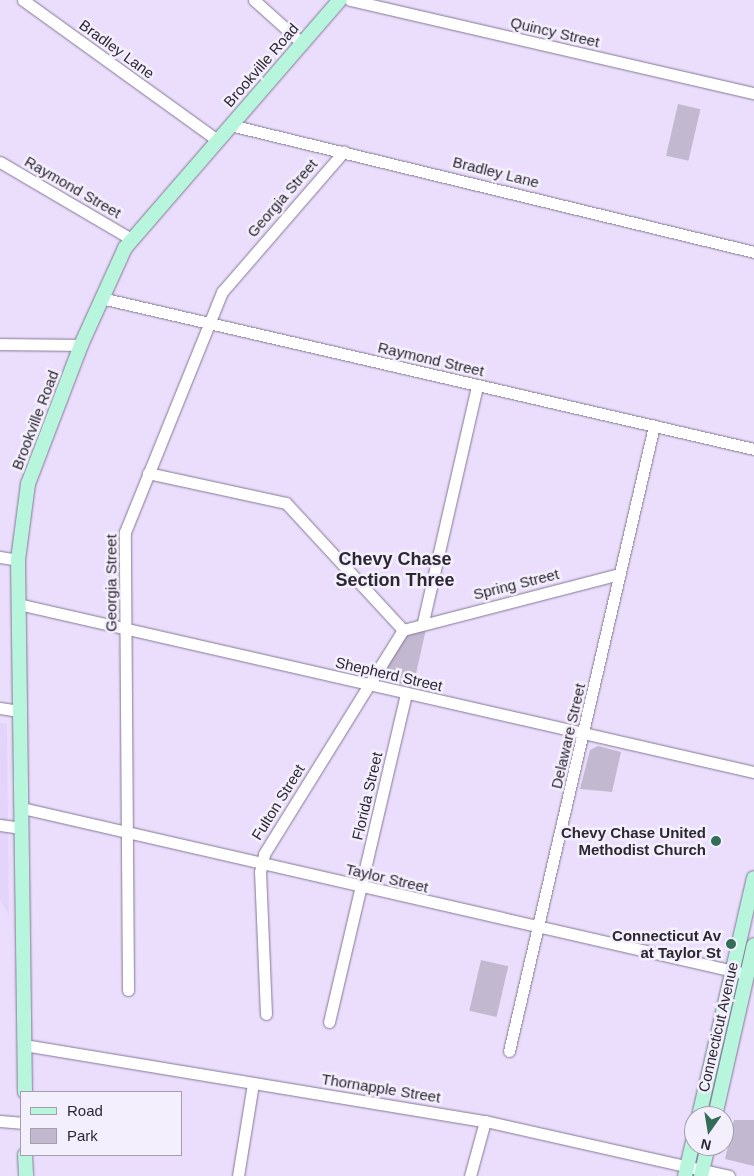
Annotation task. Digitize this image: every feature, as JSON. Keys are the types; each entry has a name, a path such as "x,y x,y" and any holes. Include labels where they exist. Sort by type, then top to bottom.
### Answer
{"main road":[{"name":"Brookville Road","path":"25,1091 18,560 28,484 81,345 101,298 131,239 340,0"},
{"name":"Connecticut Avenue","path":"701,1106 754,878"},
{"name":"Connecticut Avenue","path":"717,1106 754,945"},
{"path":"25,1156 26,1176"},
{"path":"686,1171 690,1156"},
{"path":"702,1173 706,1156"}],"street":[{"name":"Bradley Lane","path":"23,0 217,140"},
{"path":"254,0 302,43"},
{"name":"Quincy Street","path":"350,0 754,93"},
{"name":"Bradley Lane","path":"230,125 344,151 754,252"},
{"name":"Georgia Street","path":"128,990 124,532 228,282 344,151"},
{"name":"Raymond Street","path":"0,162 131,239"},
{"name":"Raymond Street","path":"101,298 754,449"},
{"path":"0,344 81,345"},
{"path":"423,622 477,386"},
{"name":"Delaware Street","path":"509,1051 654,426"},
{"path":"148,473 286,503 403,630"},
{"path":"0,557 18,560"},
{"name":"Spring Street","path":"403,630 423,622 620,574"},
{"name":"Shepherd Street","path":"18,604 754,772"},
{"name":"Fulton Street","path":"266,1014 261,864 403,630"},
{"name":"Florida Street","path":"329,1022 406,694"},
{"path":"0,708 19,711"},
{"name":"Taylor Street","path":"22,808 539,928 747,974"},
{"path":"0,825 22,828"},
{"name":"Thornapple Street","path":"24,1044 485,1121 686,1171 729,1176"},
{"path":"238,1176 253,1082"},
{"path":"0,1121 20,1123"},
{"path":"470,1176 485,1121"}],"shaded area":[{"path":"0,722 7,724 9,916 0,900"}],"green space":[{"path":"678,104 700,109 688,161 666,156"},
{"path":"426,629 413,687 386,680 381,673 405,634"},
{"path":"598,746 621,752 612,792 580,789 590,750"},
{"path":"481,960 508,966 497,1017 469,1011"},
{"path":"734,1120 754,1120 754,1166 725,1159 726,1156 734,1156"}],"place":[{"name":"Chevy Chase United Methodist Church","path":"716,841"},
{"name":"Connecticut Av at Taylor St","path":"731,944"}],"district":[{"name":"Chevy Chase Section Three","path":"395,570"}]}
